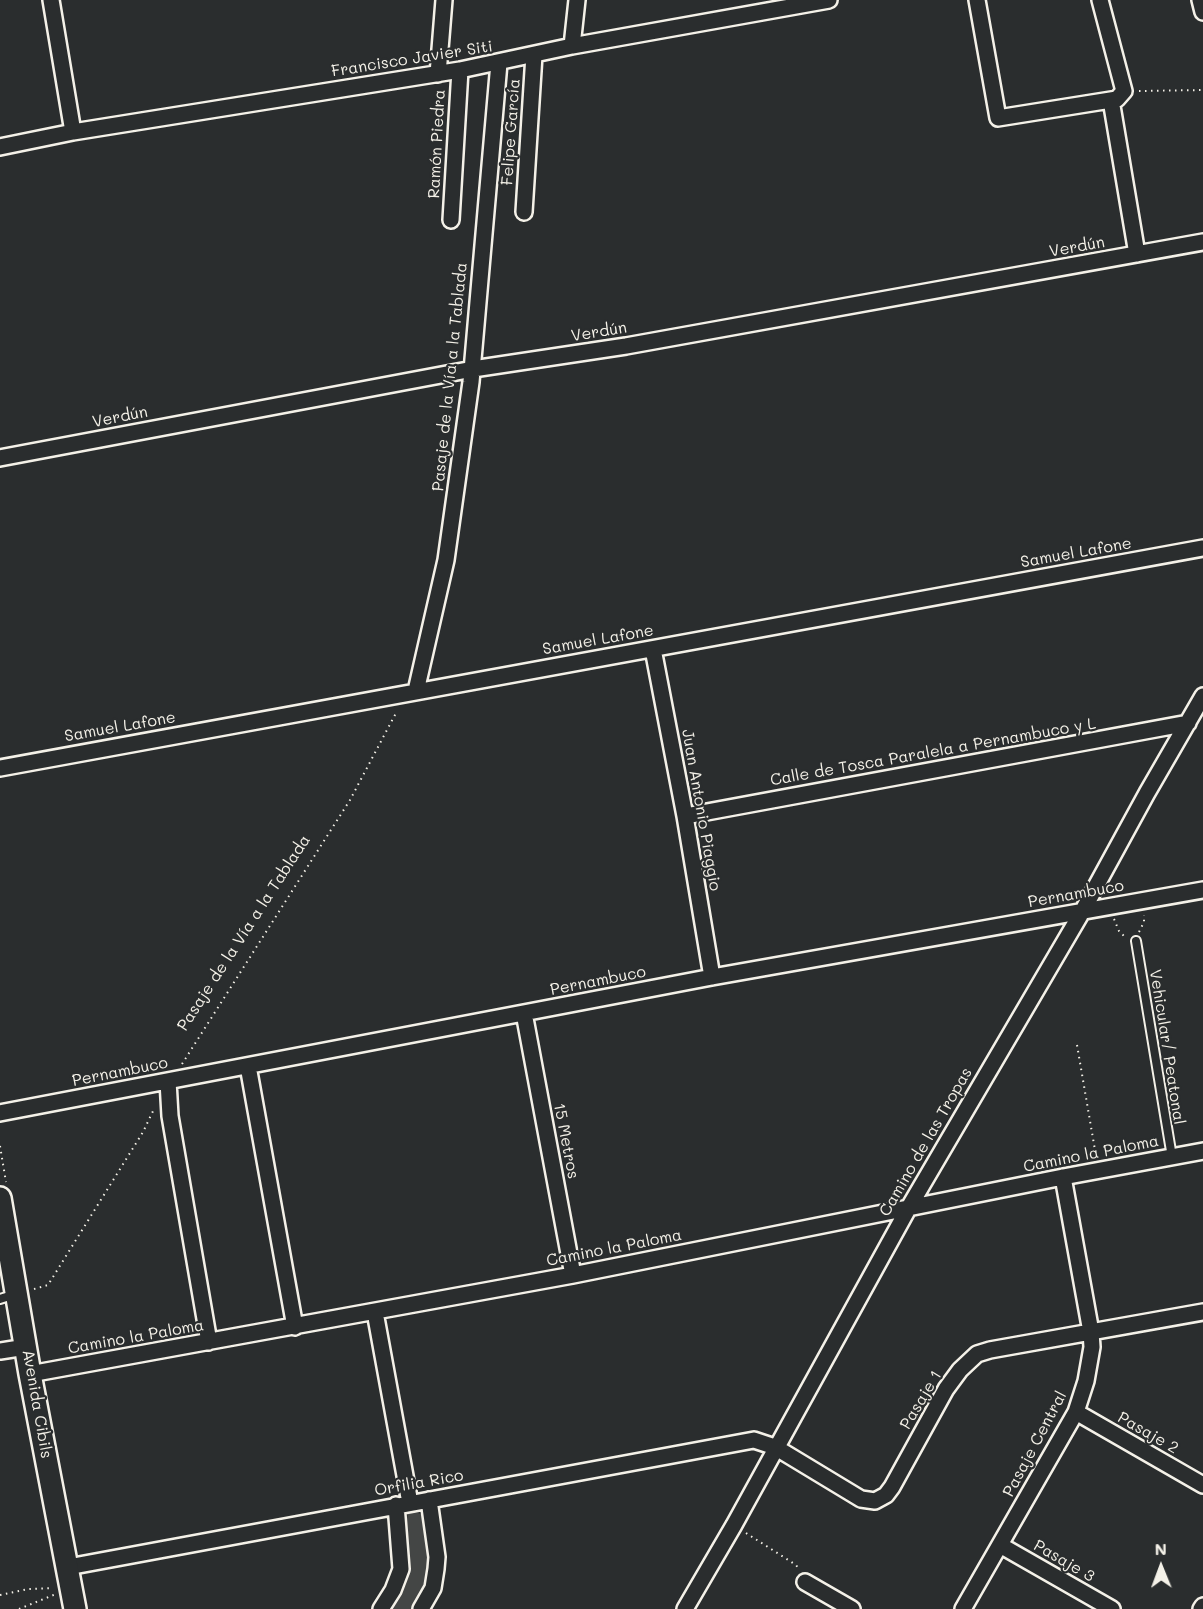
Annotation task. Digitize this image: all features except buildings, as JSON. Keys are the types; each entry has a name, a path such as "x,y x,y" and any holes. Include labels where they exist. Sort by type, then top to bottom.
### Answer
{"street":[{"path":"51,0 73,132"},
{"name":"Ramón Piedra","path":"438,74 444,0"},
{"path":"573,46 577,0"},
{"name":"Francisco Javier Siti","path":"0,147 73,132 438,74 573,46 829,0"},
{"path":"977,0 998,118 1118,96"},
{"path":"1101,0 1118,96 1137,254"},
{"path":"1200,0 1203,12"},
{"name":"Felipe García","path":"524,212 534,55"},
{"name":"Pasaje de la Vía a la Tablada","path":"411,692 446,560 473,369 499,63"},
{"name":"Ramón Piedra","path":"451,220 460,70"},
{"name":"Verdún","path":"0,458 473,369 626,346 1203,242"},
{"name":"Samuel Lafone","path":"0,768 1203,548"},
{"name":"Juan Antonio Piaggio","path":"653,649 685,816 712,977"},
{"name":"Camino de las Tropas","path":"685,1609 734,1525 908,1209 1082,912 1203,696"},
{"name":"Calle de Tosca Paralela a Pernambuco y L","path":"685,816 1188,723"},
{"name":"Pernambuco","path":"0,1113 712,977 1203,890"},
{"name":"15 Metros","path":"524,1013 573,1275"},
{"path":"248,1066 295,1327"},
{"path":"168,1081 170,1116 209,1342"},
{"name":"Camino la Paloma","path":"30,1374 573,1275 1203,1151"},
{"name":"Pasaje Central","path":"963,1609 1076,1412 1090,1362 1090,1332 1063,1177"},
{"name":"Avenida Cibils","path":"0,1198 9,1297 26,1347 75,1609"},
{"path":"375,1312 403,1504 401,1569 396,1584 381,1609"},
{"name":"Pasaje 1","path":"775,1447 861,1499 875,1501 892,1487 946,1389 960,1370 977,1354 1203,1312"},
{"path":"0,1351 26,1347"},
{"name":"Pasaje 2","path":"1076,1412 1203,1485"},
{"name":"Orfilia Rico","path":"70,1577 403,1504 754,1440 775,1447"},
{"path":"421,1609 433,1588 437,1557 429,1500"},
{"name":"Pasaje 3","path":"1000,1545 1112,1609"},
{"path":"805,1582 852,1609"}],"lane":[{"name":"Vehicular/ Peatonal","path":"1136,941 1172,1156"}],"path":[{"path":"1118,96 1203,90"},
{"name":"Pasaje de la Vía a la Tablada","path":"9,1297 48,1285 143,1132 168,1081 175,1075 350,800 411,692"},
{"path":"1111,907 1119,931 1124,937 1136,941 1144,922 1142,901"},
{"path":"1077,1045 1098,1170"},
{"path":"734,1525 796,1565 805,1582"},
{"path":"0,1595 70,1577"},
{"path":"21,1609 70,1577"}],"shaded area":[{"path":"413,1511 423,1515 425,1520 431,1566 428,1581 412,1609 390,1609 405,1582 408,1571 406,1522 408,1514"}]}
